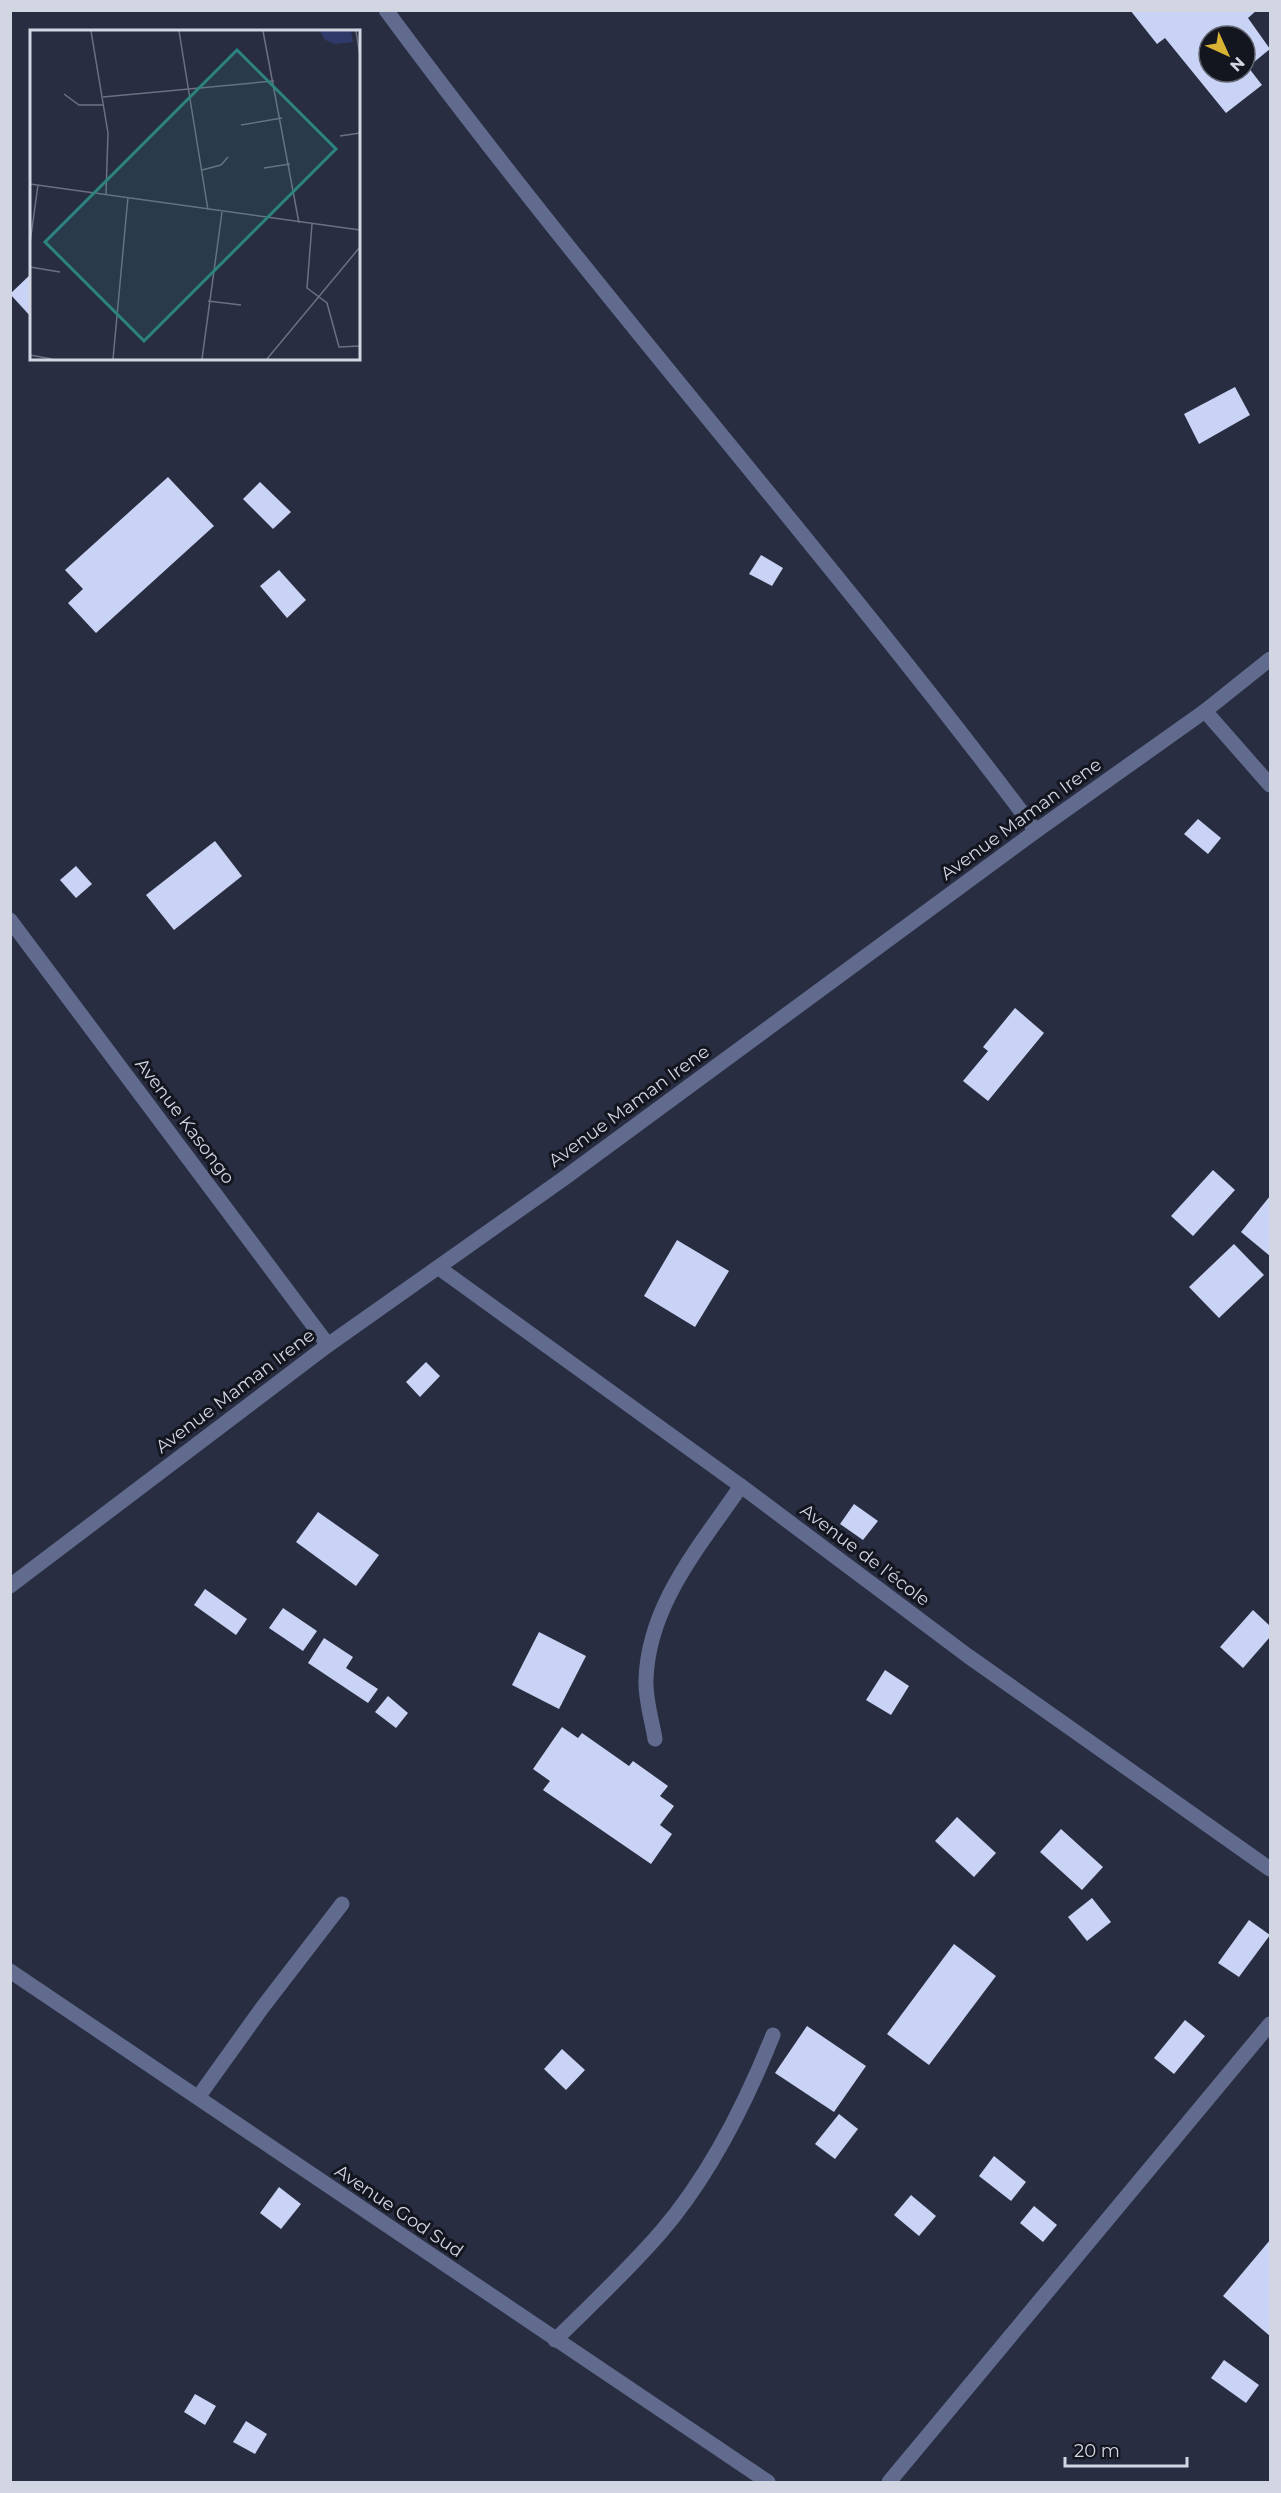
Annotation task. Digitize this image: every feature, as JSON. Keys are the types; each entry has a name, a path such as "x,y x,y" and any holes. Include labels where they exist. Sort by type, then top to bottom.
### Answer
{"street":[{"path":"387,10 462,112 647,345 916,676 1036,831"},
{"name":"Avenue Maman Irene","path":"10,1586 328,1345 439,1268 1036,831 1206,711 1270,659"},
{"path":"1206,711 1270,785"},
{"name":"Avenue Kasongo","path":"10,920 328,1345"},
{"name":"Avenue de l'école","path":"439,1268 741,1486 968,1656 1270,1869"},
{"path":"655,1739 645,1682 649,1642 662,1608 682,1572 741,1486"},
{"path":"199,2096 262,2008 342,1904"},
{"name":"Avenue God Sud","path":"10,1971 79,2019 199,2096 555,2340 768,2482"},
{"path":"889,2482 1270,2024"},
{"path":"555,2340 662,2231 700,2179 736,2118 773,2035"}],"building":[{"path":"1130,10 1257,10 1248,18 1252,24 1197,24 1197,77 1165,38 1157,44"},
{"path":"1257,31 1270,49 1257,60"},
{"path":"1257,79 1262,85 1226,113 1202,84 1257,84"},
{"path":"30,275 30,316 10,294"},
{"path":"1235,387 1250,415 1199,444 1184,414"},
{"path":"168,477 214,526 96,633 68,603 83,589 65,570"},
{"path":"260,482 291,512 273,529 243,499"},
{"path":"761,555 783,568 772,586 749,574"},
{"path":"279,570 306,600 287,618 260,586"},
{"path":"1198,819 1221,838 1208,854 1184,834"},
{"path":"215,841 242,876 174,930 146,895"},
{"path":"76,866 92,884 76,898 60,880"},
{"path":"1015,1008 1044,1033 988,1101 963,1081 988,1051 983,1047"},
{"path":"1213,1170 1235,1190 1193,1236 1171,1216"},
{"path":"1270,1196 1270,1256 1241,1232"},
{"path":"677,1240 729,1271 695,1327 644,1296"},
{"path":"1234,1244 1264,1275 1219,1318 1189,1287"},
{"path":"426,1362 440,1376 420,1397 406,1382"},
{"path":"854,1504 878,1521 863,1540 840,1524"},
{"path":"318,1512 379,1555 356,1586 296,1542"},
{"path":"205,1589 247,1619 236,1635 194,1605"},
{"path":"283,1608 317,1631 303,1651 269,1628"},
{"path":"1253,1610 1270,1626 1270,1637 1243,1668 1220,1647"},
{"path":"539,1632 586,1656 559,1709 512,1685"},
{"path":"324,1638 353,1657 346,1668 378,1689 368,1703 308,1663"},
{"path":"885,1670 909,1686 891,1715 866,1700"},
{"path":"388,1696 408,1713 396,1728 375,1712"},
{"path":"562,1727 578,1738 582,1733 629,1766 633,1761 668,1786 660,1796 674,1806 660,1825 672,1834 651,1864 543,1790 550,1781 533,1769"},
{"path":"957,1817 996,1853 974,1877 935,1841"},
{"path":"1061,1829 1103,1867 1082,1890 1040,1852"},
{"path":"1092,1898 1111,1922 1087,1941 1068,1917"},
{"path":"1249,1920 1270,1935 1239,1977 1218,1963"},
{"path":"954,1944 996,1976 929,2065 887,2034"},
{"path":"1185,2020 1205,2036 1174,2074 1154,2058"},
{"path":"807,2026 866,2066 834,2112 775,2073"},
{"path":"562,2049 585,2070 566,2090 544,2069"},
{"path":"839,2114 858,2129 835,2159 815,2144"},
{"path":"994,2156 1026,2182 1011,2201 979,2176"},
{"path":"279,2187 301,2204 281,2229 260,2213"},
{"path":"911,2195 936,2216 919,2236 894,2215"},
{"path":"1034,2206 1057,2225 1043,2242 1020,2223"},
{"path":"1270,2240 1270,2336 1223,2296"},
{"path":"1224,2360 1259,2385 1246,2403 1211,2378"},
{"path":"195,2394 216,2406 205,2425 184,2412"},
{"path":"246,2421 267,2434 255,2454 233,2442"}]}
